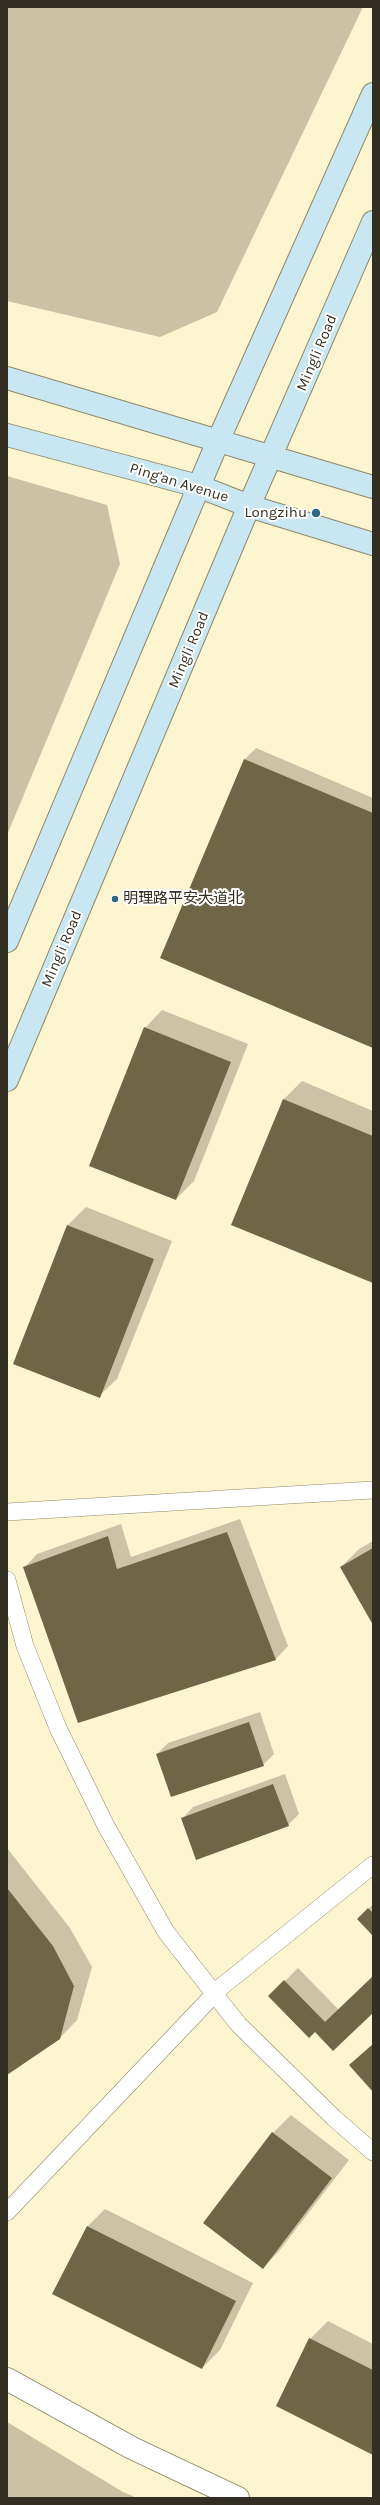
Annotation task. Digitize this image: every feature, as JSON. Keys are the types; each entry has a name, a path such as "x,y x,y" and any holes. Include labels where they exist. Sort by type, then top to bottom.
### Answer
{"main road":[{"path":"7,941 198,486 373,94"},
{"name":"Mingli Road","path":"7,1080 250,506 373,222"},
{"path":"7,378 373,487"},
{"name":"Ping'an Avenue","path":"7,435 198,486 250,506 373,544"}],"street":[{"path":"7,1512 373,1490"},
{"path":"7,1580 25,1646 58,1728 106,1826 166,1932 238,2024 334,2118 373,2152"},
{"path":"7,2212 215,1994 373,1865"},
{"path":"7,2379 132,2448 238,2498"}],"shaded area":[{"path":"7,7 363,7 217,312 160,337 7,301"},
{"path":"7,476 107,505 120,564 7,835"},
{"path":"7,2422 123,2492 137,2498 7,2498"}],"building":[{"path":"244,759 373,813 373,1048 160,958"},
{"path":"144,1027 231,1062 176,1200 89,1166"},
{"path":"283,1099 373,1136 373,1283 231,1225"},
{"path":"67,1225 154,1259 100,1398 13,1364"},
{"path":"227,1532 276,1660 78,1723 23,1567 108,1536 117,1569"},
{"path":"373,1548 373,1625 340,1567"},
{"path":"249,1722 264,1766 171,1797 156,1754"},
{"path":"273,1784 289,1826 196,1860 181,1818"},
{"path":"7,1888 53,1946 74,1986 60,2039 7,2075"},
{"path":"368,1908 373,1913 373,1936 357,1919"},
{"path":"373,1976 373,2013 333,2051 315,2032 309,2038 268,1996 284,1980 325,2022"},
{"path":"373,2044 373,2092 349,2065"},
{"path":"272,2132 332,2178 263,2269 203,2223"},
{"path":"87,2226 236,2301 202,2369 52,2294"},
{"path":"309,2338 373,2370 373,2455 276,2406"}],"place":[{"name":"Longzihu","path":"316,513"},
{"name":"明理路平安大道北","path":"115,899"}]}
